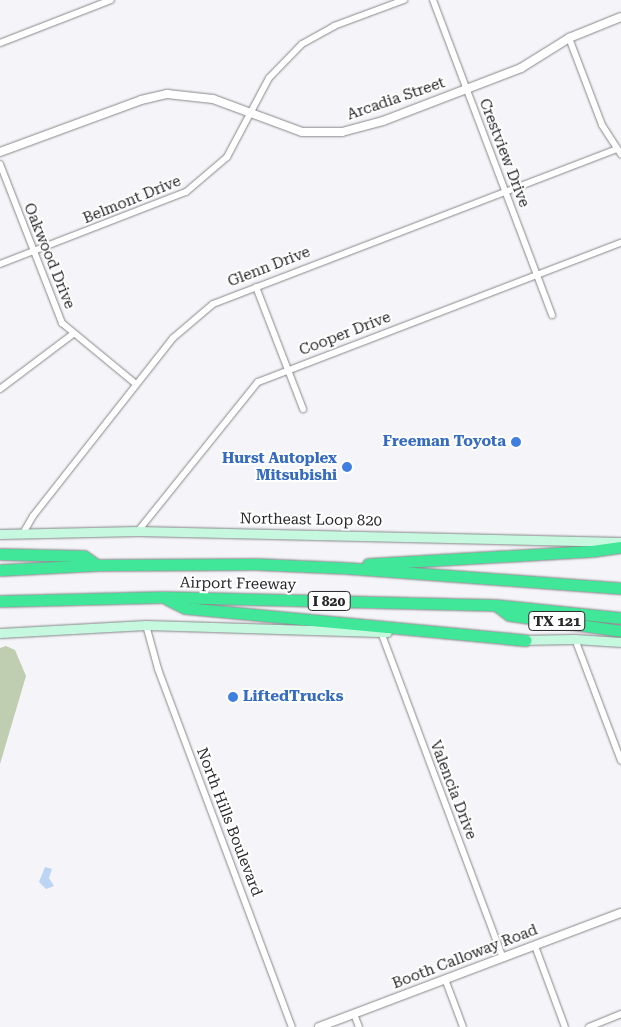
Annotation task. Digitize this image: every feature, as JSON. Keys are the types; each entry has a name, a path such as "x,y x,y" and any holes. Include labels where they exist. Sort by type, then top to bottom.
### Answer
{"highway":[{"path":"346,568 392,560 592,551 621,546"},
{"path":"0,554 84,556 97,565"},
{"name":"Airport Freeway","path":"1,570 97,565 346,568 621,588"},
{"name":"I 820","path":"583,584 621,582"},
{"path":"163,597 185,608 500,635 525,640"},
{"name":"Airport Freeway","path":"2,601 163,597 496,605 509,615 621,631"},
{"name":"I 820","path":"496,605 621,618"}],"main road":[{"name":"Northeast Loop 820","path":"0,534 138,531 621,542"},
{"path":"3,633 146,625 381,632 486,640 575,638 621,642"}],"street":[{"path":"0,42 111,0"},
{"name":"Belmont Drive","path":"0,264 186,192 227,157 269,78 302,44 334,26 404,0"},
{"name":"Crestview Drive","path":"433,0 552,315"},
{"name":"Arcadia Street","path":"0,152 153,96 180,94 213,99 251,115 302,132 342,132 383,121 521,68 569,38 621,17"},
{"path":"569,38 602,125 619,151"},
{"name":"Glenn Drive","path":"22,535 33,516 136,384 173,338 202,311 226,298 256,286 619,151"},
{"name":"Oakwood Drive","path":"0,164 55,309 73,334 136,384"},
{"name":"Cooper Drive","path":"138,531 250,389 286,369 621,243"},
{"path":"256,286 286,369 303,409"},
{"path":"0,389 73,334"},
{"name":"North Hills Boulevard","path":"146,625 158,669 292,1027"},
{"name":"Valencia Drive","path":"381,632 503,958"},
{"path":"575,638 621,761"},
{"name":"Booth Calloway Road","path":"318,1027 621,913"},
{"path":"534,946 565,1027"},
{"path":"445,980 463,1027"},
{"path":"354,1014 359,1027"},
{"path":"589,1027 621,1014"}],"green space":[{"path":"6,646 15,650 26,676 0,764 0,648"}],"water":[{"path":"45,867 52,869 49,878 54,886 46,889 39,882"}],"place":[{"name":"Freeman Toyota","path":"516,442"},
{"name":"Hurst Autoplex Mitsubishi","path":"347,467"},
{"name":"LiftedTrucks","path":"233,697"}]}
